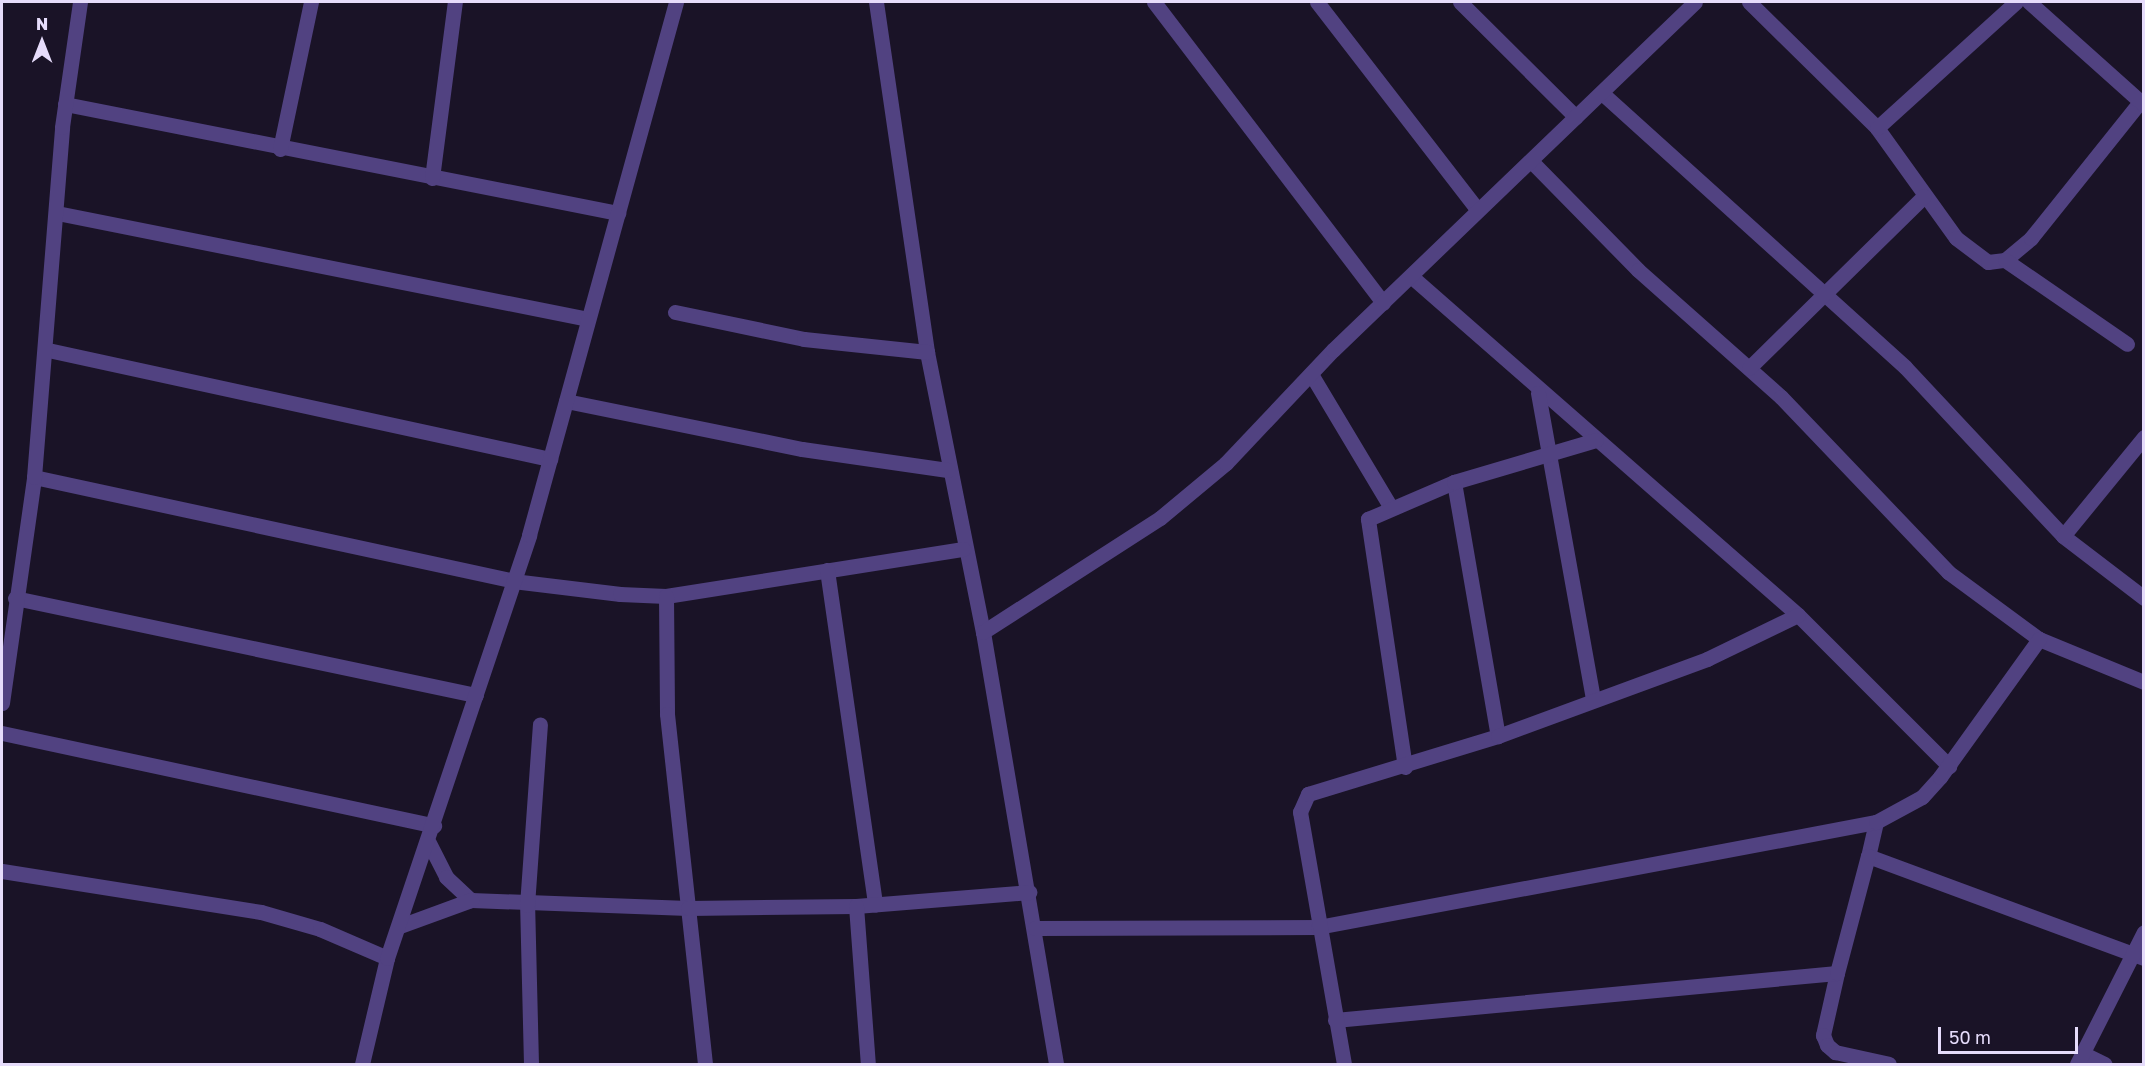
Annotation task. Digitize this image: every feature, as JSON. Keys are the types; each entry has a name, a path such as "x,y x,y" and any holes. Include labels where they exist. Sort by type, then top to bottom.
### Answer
{"street":[{"path":"2,704 15,598 34,477 48,350 65,104 80,2"},
{"path":"279,149 311,2"},
{"path":"432,178 455,2"},
{"path":"362,1065 387,958 429,843 550,459 676,2"},
{"path":"876,2 927,352 947,470 983,632 1029,892 1056,1065"},
{"path":"1154,2 1383,303"},
{"path":"1317,2 1478,210"},
{"path":"1460,2 1576,117"},
{"path":"983,632 1194,492 1478,210 1603,94 1695,2"},
{"path":"1749,2 1877,128 1924,196 1973,255 1989,262 2005,260 2031,238 2142,104 2030,2"},
{"path":"1877,128 2016,2"},
{"path":"1603,94 1905,367 2063,536 2144,598"},
{"path":"65,104 279,149 618,213"},
{"path":"1532,162 1638,270 1749,368 1948,572 2039,639 2144,682"},
{"path":"1749,368 1827,297 1924,196"},
{"path":"57,213 588,319"},
{"path":"2005,260 2127,344"},
{"path":"1412,277 1538,393 1596,440 1798,615 1949,766"},
{"path":"675,312 792,338 927,352"},
{"path":"48,350 550,459"},
{"path":"1311,374 1390,507"},
{"path":"1538,393 1547,455 1593,700"},
{"path":"566,400 802,449 947,470"},
{"path":"2063,536 2144,437"},
{"path":"1405,767 1366,530 1368,519 1390,507 1454,482 1596,440"},
{"path":"34,477 513,581 666,596 963,549"},
{"path":"1454,482 1498,736"},
{"path":"827,570 874,904"},
{"path":"666,596 664,683 705,1065"},
{"path":"15,598 476,695"},
{"path":"1344,1065 1318,927 1300,812 1304,798 1321,788 1405,767 1498,736 1707,659 1798,615"},
{"path":"1035,928 1318,927 1876,822 1922,797 1949,766 2039,639"},
{"path":"531,1065 527,904 540,724"},
{"path":"2,733 434,826"},
{"path":"1876,822 1823,1035 1827,1045 1835,1052 1889,1065"},
{"path":"429,843 446,877 471,900"},
{"path":"1868,856 2138,955"},
{"path":"2,871 280,916 387,958"},
{"path":"400,926 471,900 527,904 688,908 856,906 1029,892"},
{"path":"856,906 868,1065"},
{"path":"2105,1065 2080,1059 2138,955 2144,932"},
{"path":"1335,1020 1837,973"}]}
